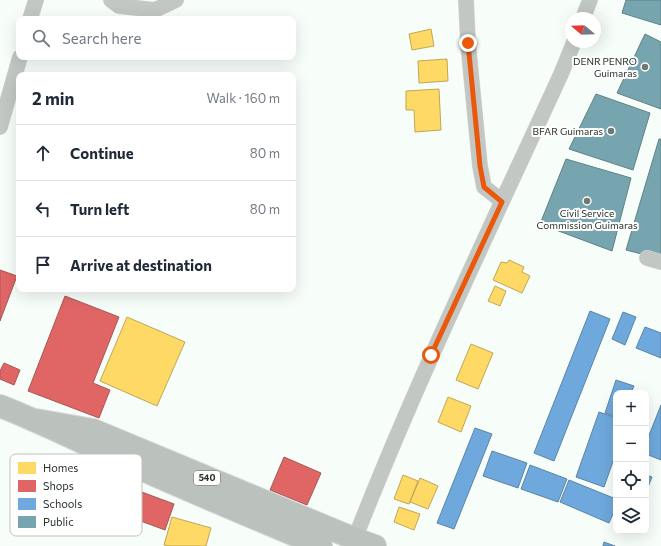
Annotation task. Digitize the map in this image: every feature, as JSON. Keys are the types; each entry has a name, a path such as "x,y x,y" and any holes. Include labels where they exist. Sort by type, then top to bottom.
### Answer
{"main road":[{"name":"540","path":"0,406 36,420 108,454"},
{"name":"540","path":"36,420 93,430 353,542 375,546"},
{"name":"540","path":"142,469 214,502 321,546"}],"street":[{"path":"31,16 36,0"},
{"path":"111,0 119,6 155,10 176,0"},
{"path":"466,0 468,43 480,166 484,187 502,202"},
{"path":"585,12 590,0"},
{"path":"353,542 431,355 561,74 572,48"},
{"path":"0,126 19,60"},
{"path":"647,258 661,262"}],"building: Homes":[{"path":"431,29 434,46 412,50 409,34"},
{"path":"447,59 448,81 419,83 418,61"},
{"path":"439,89 441,130 415,132 414,110 406,110 406,91"},
{"path":"509,260 524,267 522,272 530,276 522,293 493,280 501,262 507,263"},
{"path":"495,286 506,291 500,306 488,301"},
{"path":"127,317 185,342 157,406 100,381"},
{"path":"471,344 493,353 478,389 456,380"},
{"path":"448,397 471,406 461,432 438,422"},
{"path":"403,475 418,481 409,504 394,499"},
{"path":"420,478 438,486 428,509 410,502"},
{"path":"399,507 420,514 414,530 394,522"},
{"path":"172,517 211,528 206,546 164,545"}],"building: Shops":[{"path":"0,270 16,276 16,279 0,321"},
{"path":"65,296 119,317 93,383 110,390 99,418 28,391"},
{"path":"4,363 20,370 14,385 0,379 0,371"},
{"path":"284,457 321,473 307,505 270,490"},
{"path":"142,492 174,504 165,530 142,521"}],"building: Schools":[{"path":"590,311 610,319 554,461 534,453"},
{"path":"623,312 636,317 625,345 612,339"},
{"path":"645,327 661,333 661,358 636,348"},
{"path":"616,380 634,386 632,390 613,390 613,416 605,413"},
{"path":"661,405 661,460 649,455 649,435"},
{"path":"599,412 613,417 613,462 604,487 576,477"},
{"path":"475,428 492,434 454,529 437,523"},
{"path":"492,451 527,463 518,488 483,476"},
{"path":"530,465 567,479 558,502 521,489"},
{"path":"649,476 652,477 649,484"},
{"path":"569,480 613,498 613,514 609,523 560,502"},
{"path":"604,542 615,546 603,546"}],"building: Public":[{"path":"626,0 661,0 661,25 622,13"},
{"name":"DENR PENRO Guimaras","path":"645,34 661,42 661,109 617,93"},
{"name":"BFAR Guimaras","path":"596,94 650,113 633,170 569,149"},
{"path":"659,139 661,139 661,259 626,250"},
{"name":"Civil Service Commission Guimaras","path":"566,159 631,178 612,251 540,224"}],"place":[{"name":"DENR PENRO Guimaras","path":"645,67"},
{"name":"BFAR Guimaras","path":"611,131"},
{"name":"Civil Service Commission Guimaras","path":"587,201"}],"route":[{"path":"431,355 502,202 484,187 480,166 468,43"}]}
